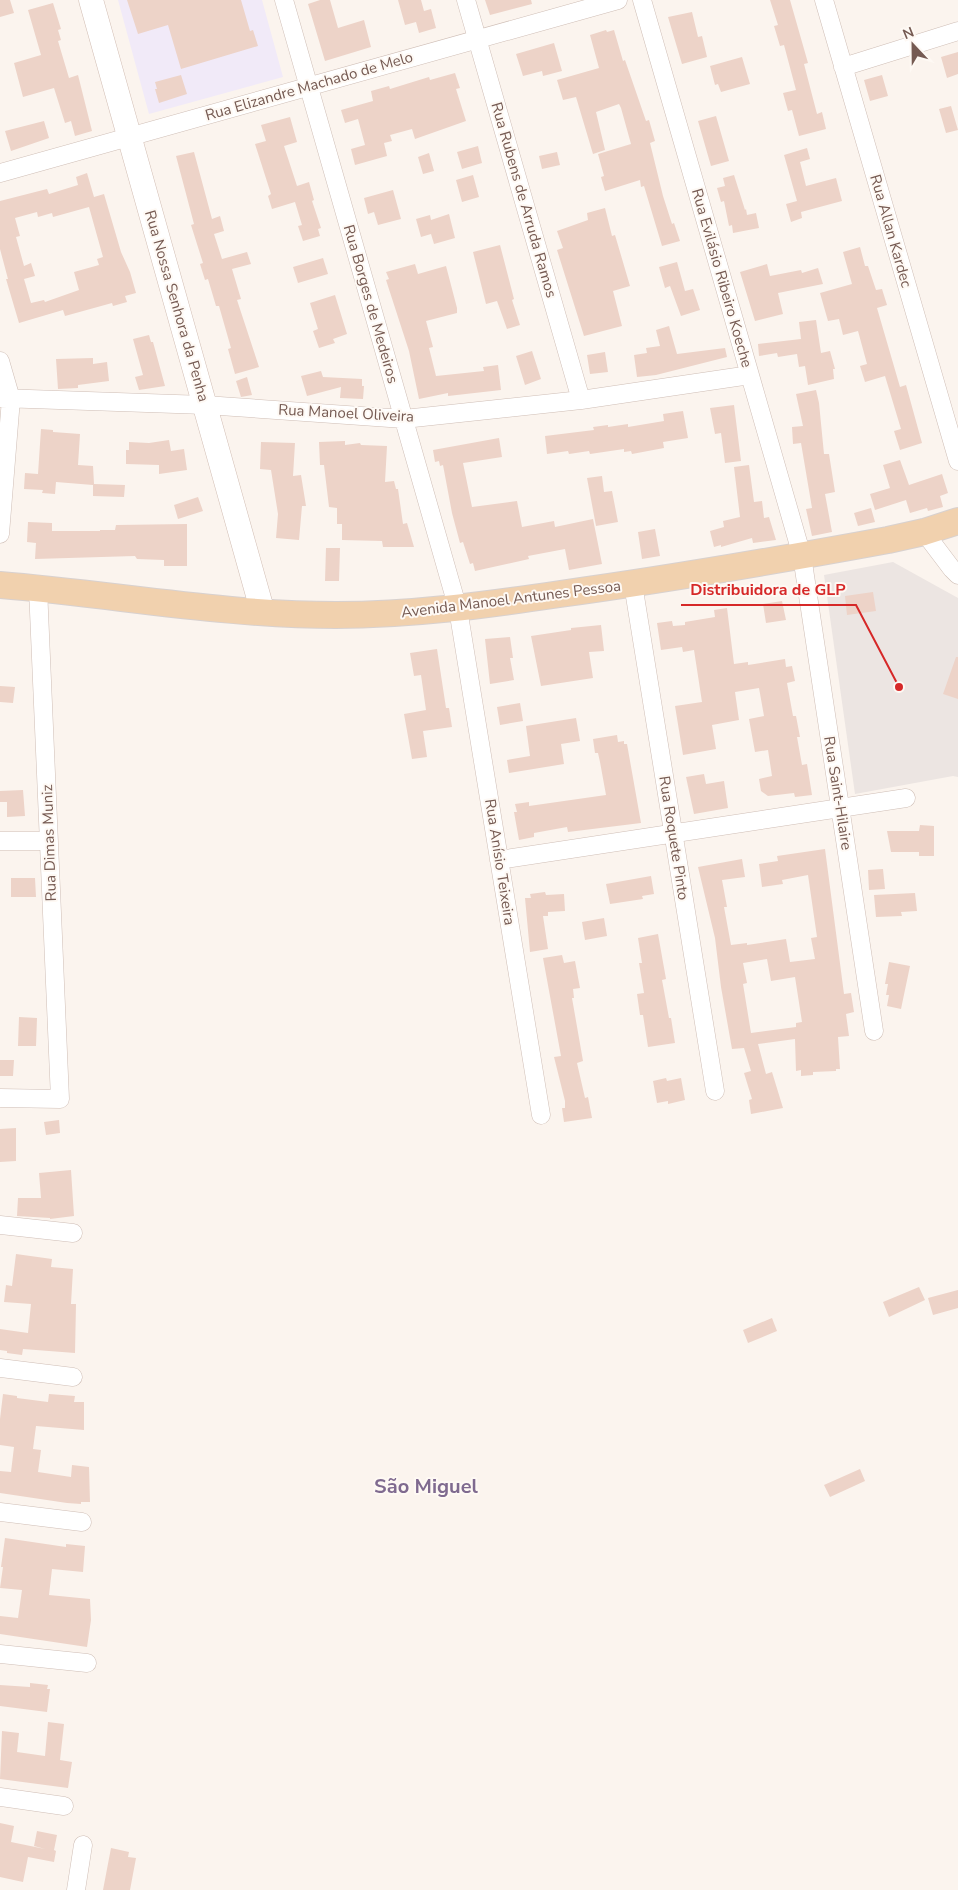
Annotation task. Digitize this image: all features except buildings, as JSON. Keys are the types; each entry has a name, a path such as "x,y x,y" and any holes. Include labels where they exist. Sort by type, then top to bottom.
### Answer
{"main road":[{"name":"Avenida Manoel Antunes Pessoa","path":"0,585 263,613 384,614 458,609 633,584 888,540 924,532 958,521"}],"street":[{"name":"Rua Nossa Senhora da Penha","path":"91,0 263,613"},
{"name":"Rua Borges de Medeiros","path":"284,0 458,609"},
{"name":"Rua Rubens de Arruda Ramos","path":"466,0 581,400"},
{"name":"Rua Elizandre Machado de Melo","path":"0,173 618,0"},
{"name":"Rua Evilásio Ribeiro Koeche","path":"642,0 802,556"},
{"name":"Rua Allan Kardec","path":"824,0 958,461"},
{"path":"844,67 958,31"},
{"path":"0,361 5,398 0,534"},
{"name":"Rua Manoel Oliveira","path":"5,398 205,405 404,419 581,400 750,375"},
{"path":"924,532 958,575"},
{"name":"Rua Saint-Hilaire","path":"802,556 874,1031"},
{"name":"Rua Roquete Pinto","path":"633,584 715,1091"},
{"name":"Rua Dimas Muniz","path":"0,1098 60,1099 38,588"},
{"name":"Rua Anísio Teixeira","path":"458,609 541,1115"},
{"path":"499,860 906,798"},
{"path":"0,841 49,841"},
{"path":"0,1225 73,1233"},
{"path":"0,1368 73,1377"},
{"path":"0,1512 82,1522"},
{"path":"0,1654 87,1663"},
{"path":"0,1797 64,1806"},
{"path":"76,1890 83,1845"}],"shaded area":[{"path":"118,0 262,0 283,77 149,114"},
{"path":"893,562 958,598 958,777 953,776 855,794 824,575"}],"place":[{"name":"Distribuidora de GLP","path":"899,687"}],"district":[{"name":"São Miguel","path":"426,1486"}]}
